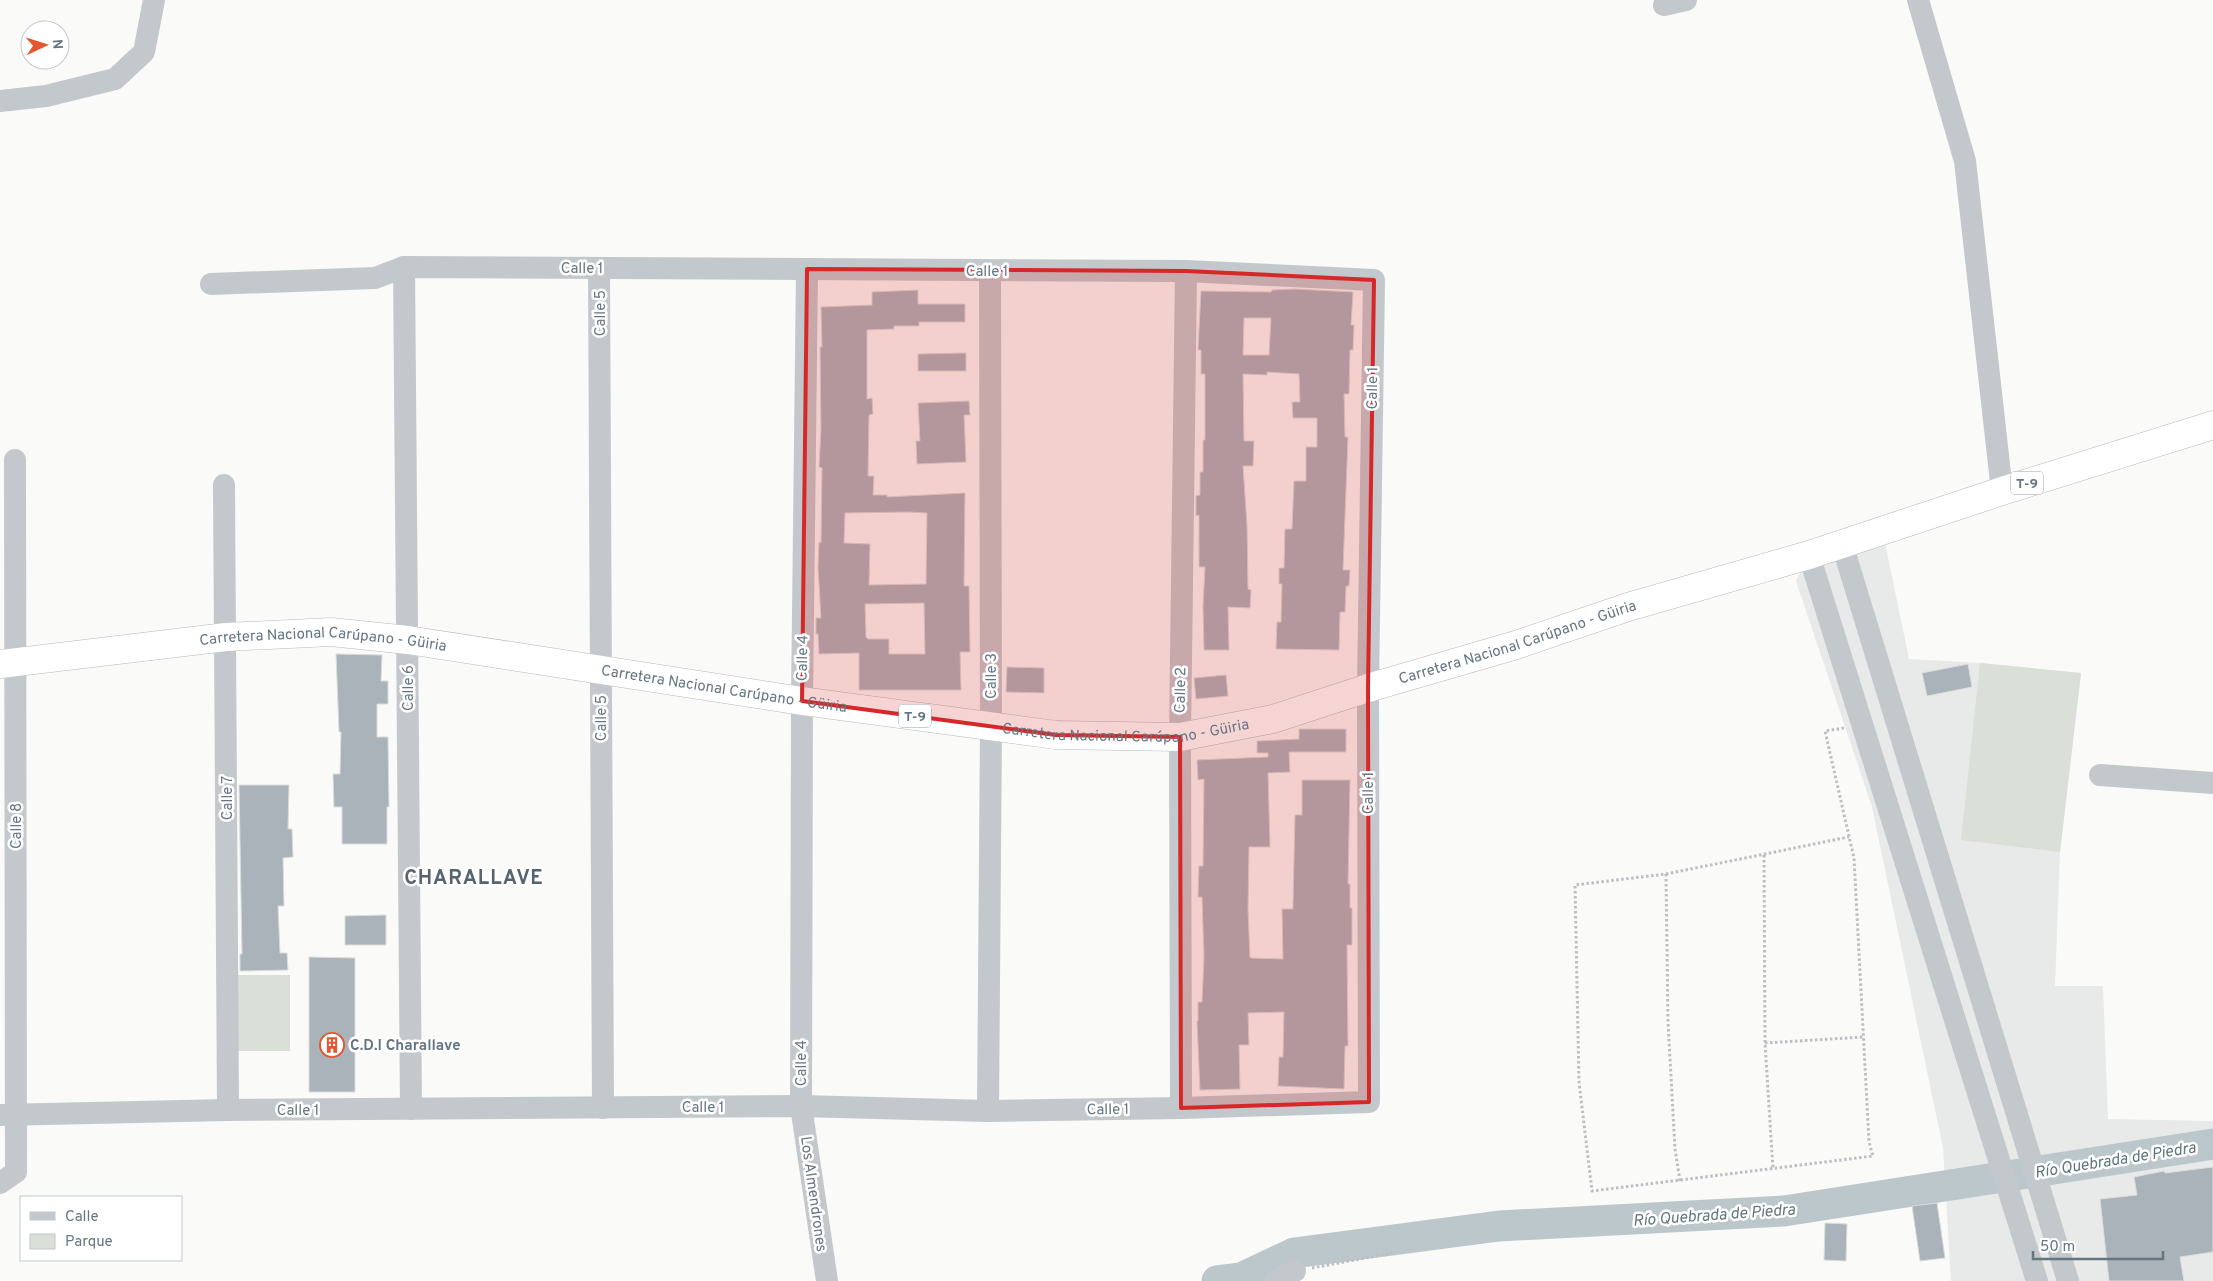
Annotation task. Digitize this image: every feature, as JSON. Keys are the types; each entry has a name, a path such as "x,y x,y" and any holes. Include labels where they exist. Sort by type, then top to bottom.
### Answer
{"highway":[{"name":"Carretera Nacional Carúpano - Güiria","path":"8,663 226,637 331,632 408,640 802,701 1056,735 1180,737 1273,719 1368,688 1516,645 1628,607 1810,555 2002,491 2213,425"}],"street":[{"path":"0,101 46,96 115,78 144,52 154,0"},
{"path":"1664,5 1686,0"},
{"path":"1918,0 1965,161 2002,491"},
{"name":"Calle 1","path":"8,1115 228,1110 801,1106 988,1110 1181,1108 1369,1102 1368,688 1374,280 1186,271 404,267 375,278 211,284"},
{"name":"Calle 6","path":"404,267 411,1109"},
{"name":"Calle 5","path":"600,268 603,1108"},
{"name":"Calle 4","path":"801,1106 802,701 807,269"},
{"name":"Calle 3","path":"988,1110 991,726 990,271"},
{"name":"Calle 2","path":"1181,1108 1180,737 1186,271"},
{"name":"Calle 8","path":"0,1183 16,1172 8,1115 8,663 15,460"},
{"name":"Calle 7","path":"224,485 228,1110"},
{"path":"1842,544 2068,1281"},
{"path":"1810,555 2037,1281"},
{"path":"2100,776 2213,783"},
{"name":"Los Almendrones","path":"801,1106 826,1281"},
{"path":"1274,1281 1295,1271"}],"path":[{"path":"1849,837 1666,874 1575,885 1579,1082 1592,1191 1873,1156 1869,1142 1854,858 1825,731 1862,724"},
{"path":"1764,855 1765,1043 1772,1169"},
{"path":"1666,874 1668,1022 1675,1149 1680,1181"},
{"path":"1765,1043 1864,1037"},
{"path":"1295,1271 1392,1252"}],"highlighted area":[{"path":"807,269 1186,271 1374,280 1368,688 1369,1102 1181,1108 1180,737 1056,735 802,701"}],"shaded area":[{"path":"1883,533 1909,659 1980,663 2081,673 2060,852 2055,986 2103,986 2108,1119 2213,1121 2213,1281 1951,1281 1943,1148 1872,807 1796,581 1809,555"}],"green space":[{"path":"1980,663 2081,673 2060,852 1961,840"},
{"path":"237,975 290,975 290,1051 238,1051"}],"building":[{"path":"1295,289 1353,292 1351,325 1354,325 1353,350 1350,350 1349,394 1344,394 1345,437 1348,437 1343,570 1350,570 1349,586 1346,586 1345,612 1340,612 1339,650 1276,649 1277,622 1281,622 1282,584 1279,584 1279,568 1284,568 1285,529 1292,529 1294,481 1306,481 1306,447 1317,447 1317,418 1293,418 1292,402 1300,402 1299,374 1267,372 1267,375 1243,374 1244,441 1254,441 1253,466 1243,466 1247,525 1248,589 1251,590 1250,608 1228,607 1229,650 1204,650 1203,606 1205,567 1199,567 1199,515 1196,516 1196,496 1200,495 1200,472 1203,472 1203,440 1205,440 1205,374 1201,374 1201,350 1198,350 1201,291 1271,292 1272,290","holes":["1244,318 1271,318 1269,355 1243,355"]},
{"path":"918,290 918,304 965,304 965,322 919,322 919,326 894,326 894,329 867,330 867,399 872,398 873,414 869,415 868,476 874,476 873,495 887,495 887,497 965,493 964,586 969,586 970,652 960,652 961,690 859,690 859,653 819,654 816,618 821,618 818,567 819,542 821,543 822,468 819,467 821,429 821,307 872,305 872,292","holes":["845,513 927,513 926,584 869,585 870,544 844,543","924,603 925,654 889,654 889,639 868,639 866,637 865,604"]},
{"path":"966,353 966,371 918,371 918,354"},
{"path":"969,401 970,415 964,415 966,462 917,464 916,441 920,441 918,403"},
{"path":"336,654 382,655 381,681 388,681 388,704 377,704 377,737 388,737 389,807 387,807 387,844 342,844 342,807 334,807 333,774 340,774 341,732 339,732"},
{"path":"1968,664 1972,687 1927,696 1922,673"},
{"path":"1007,667 1044,668 1044,693 1006,692"},
{"path":"1226,675 1228,696 1196,699 1194,678"},
{"path":"1299,729 1346,729 1346,752 1289,752 1290,772 1268,773 1270,847 1249,847 1248,910 1250,958 1283,959 1282,909 1293,909 1295,815 1302,815 1302,780 1350,780 1348,884 1350,884 1350,908 1352,908 1352,945 1347,945 1348,1046 1345,1046 1344,1089 1278,1086 1279,1057 1283,1057 1284,1012 1248,1013 1249,1045 1239,1045 1240,1089 1200,1090 1197,1021 1198,1002 1202,1002 1204,957 1202,897 1198,897 1199,866 1203,866 1204,779 1198,780 1197,760 1268,757 1268,753 1257,753 1257,741 1299,739"},
{"path":"239,785 289,785 288,829 292,829 293,857 283,858 284,906 278,906 280,953 287,953 288,970 240,971 240,954 242,954"},
{"path":"386,915 386,945 345,945 345,916"},
{"name":"C.D.I Charallave","path":"309,957 355,958 355,1092 309,1092"},
{"path":"2213,1167 2213,1252 2180,1257 2184,1281 2109,1281 2100,1199 2137,1195 2134,1177 2164,1171 2165,1173"},
{"path":"1937,1203 1945,1258 1920,1261 1912,1206"},
{"path":"1825,1223 1847,1224 1846,1261 1824,1260"}],"waterway":[{"name":"Río Quebrada de Piedra","path":"1217,1281 1241,1278 1294,1253 1499,1226 1784,1211 2213,1144"}],"place":[{"name":"C.D.I Charallave","path":"332,1045"}],"district":[{"name":"CHARALLAVE","path":"474,877"}]}
